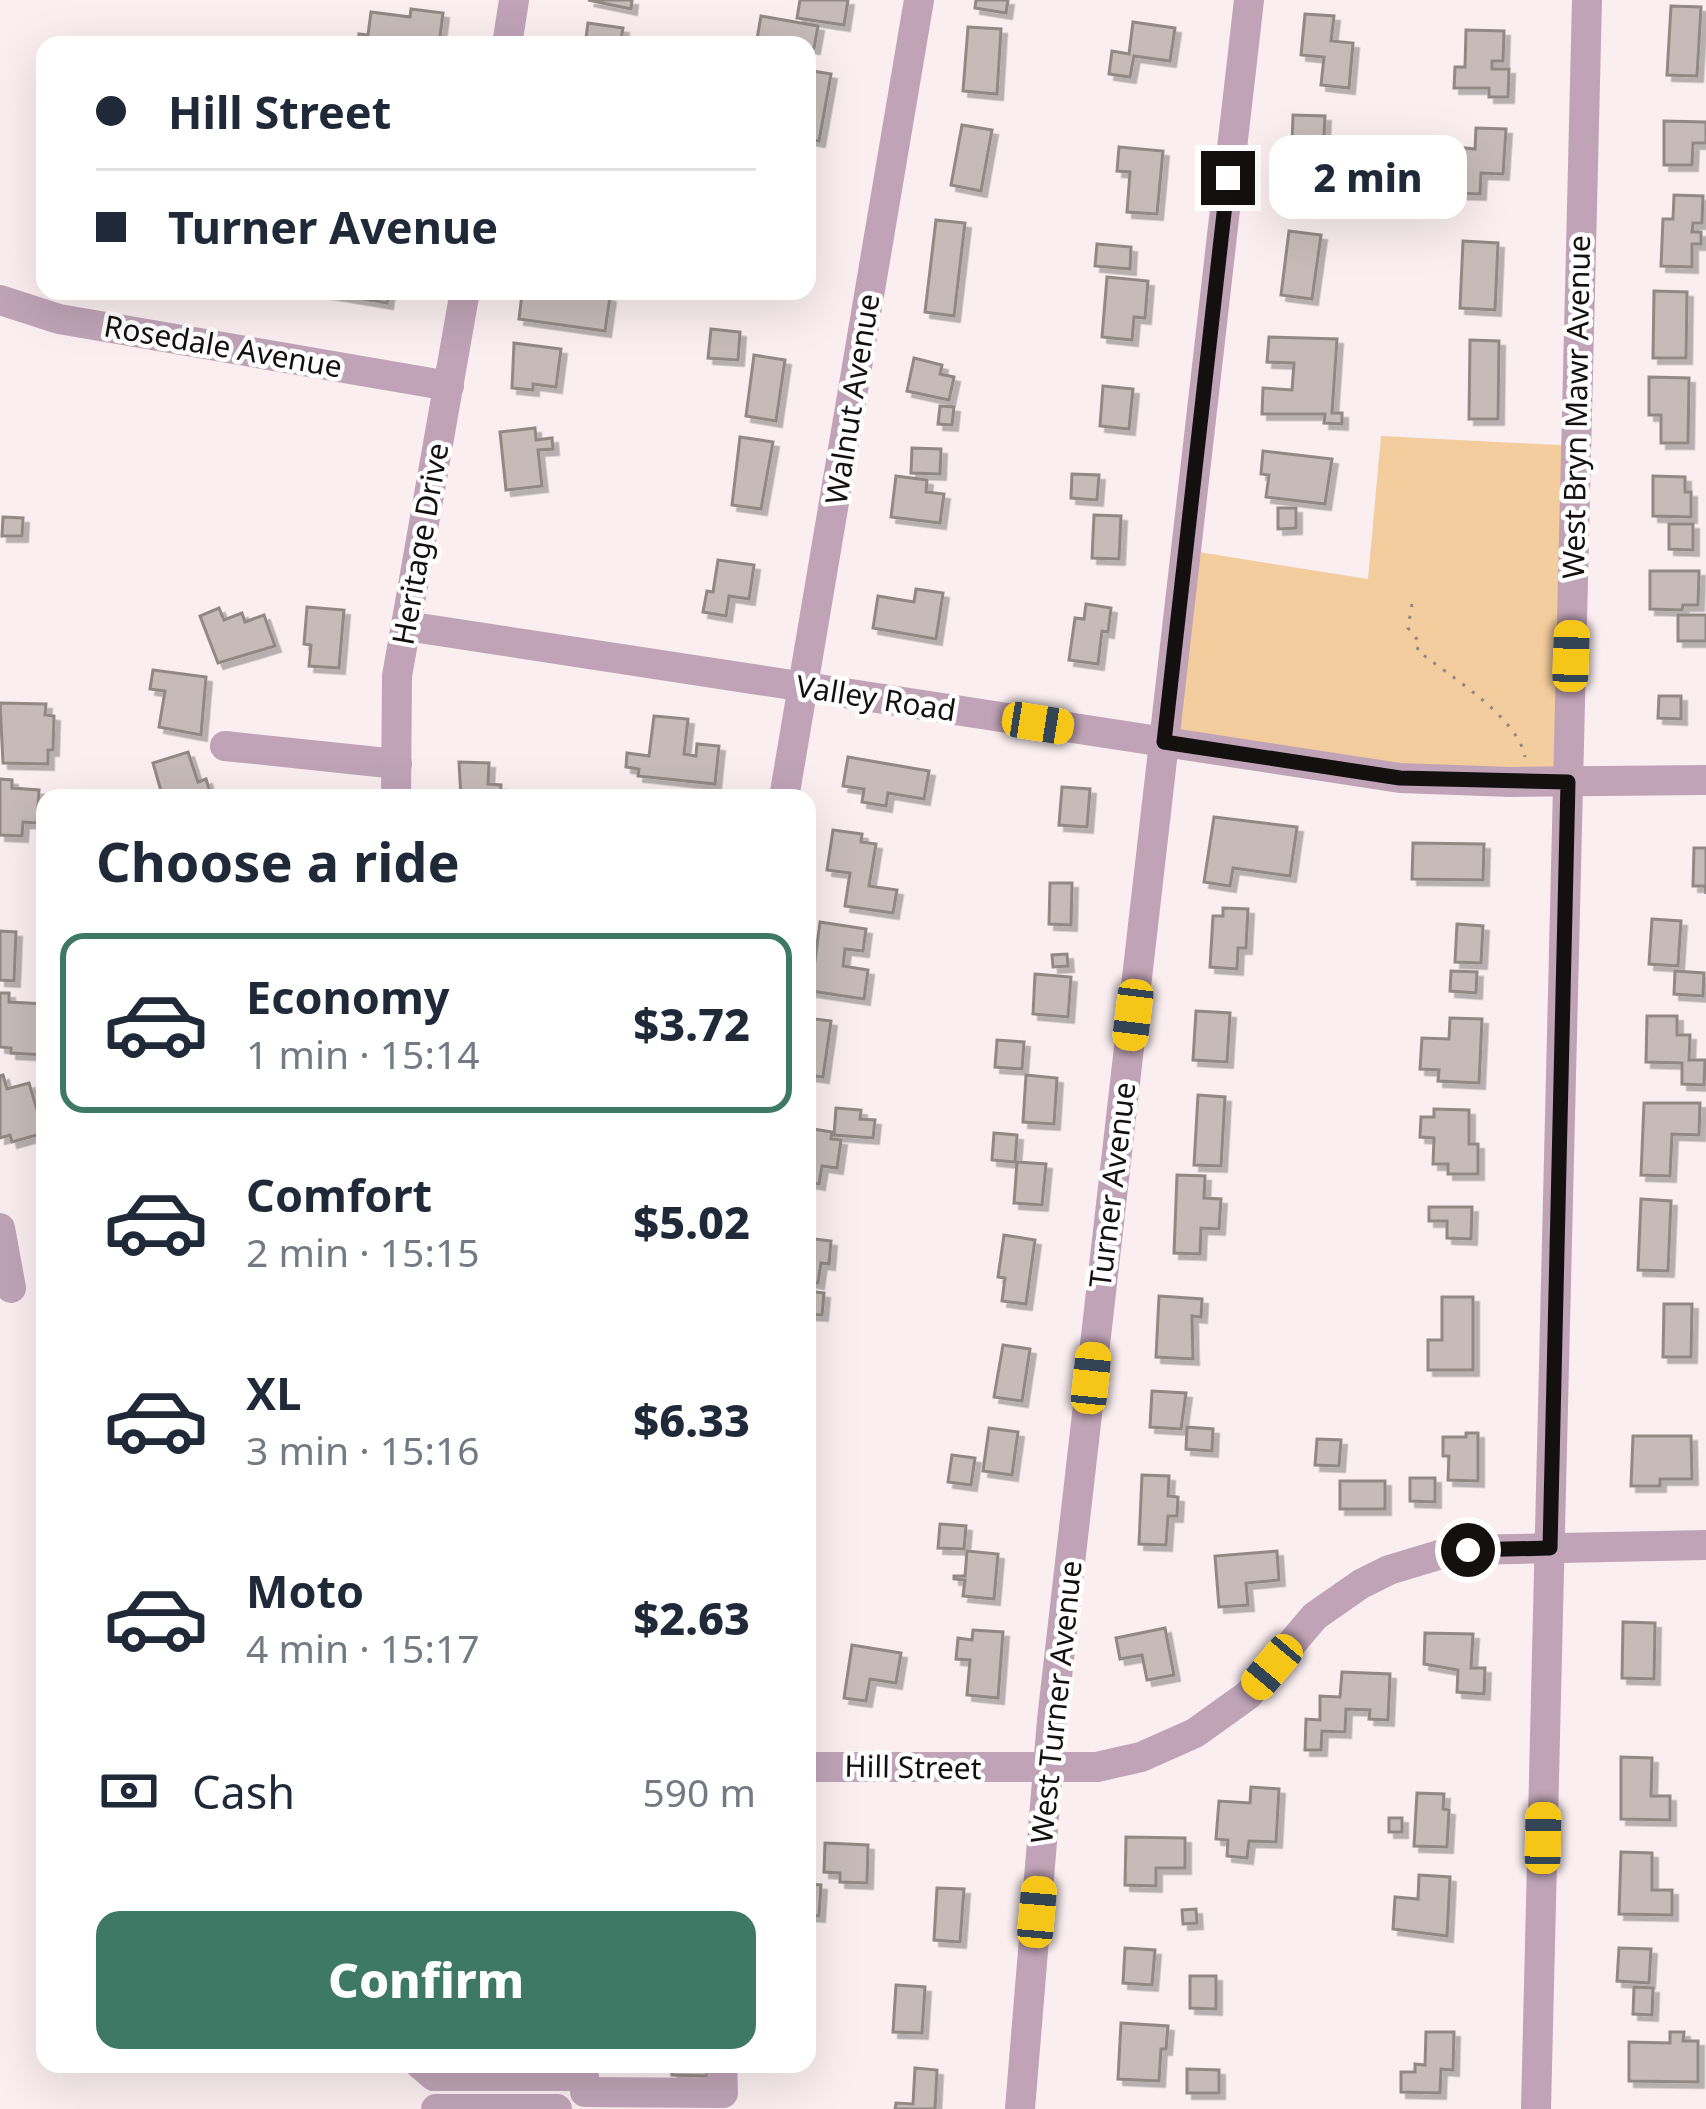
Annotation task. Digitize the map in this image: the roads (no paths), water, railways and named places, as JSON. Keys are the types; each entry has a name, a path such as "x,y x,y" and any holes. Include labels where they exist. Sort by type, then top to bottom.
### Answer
{"street":[{"path":"508,36 514,0"},
{"name":"Walnut Avenue","path":"786,789 919,0"},
{"name":"Turner Avenue","path":"1076,1511 1249,0"},
{"name":"West Bryn Mawr Avenue","path":"1536,2109 1587,0"},
{"name":"Rosedale Avenue","path":"0,300 59,319 449,386"},
{"name":"Heritage Drive","path":"397,789 397,676 463,300"},
{"name":"Valley Road","path":"406,626 1400,778 1706,780"},
{"path":"225,746 398,764"},
{"path":"0,1228 11,1288"},
{"name":"West Turner Avenue","path":"1034,1769 1076,1511"},
{"name":"Hill Street","path":"816,1767 1116,1765 1195,1732 1248,1695 1315,1616 1388,1570 1455,1552 1706,1545"},
{"name":"Hill Street","path":"1034,1769 1044,1829"},
{"name":"West Turner Avenue","path":"1020,2109 1044,1829"},
{"path":"430,2073 722,2093 722,2073"},
{"path":"436,2109 556,2109"}]}
